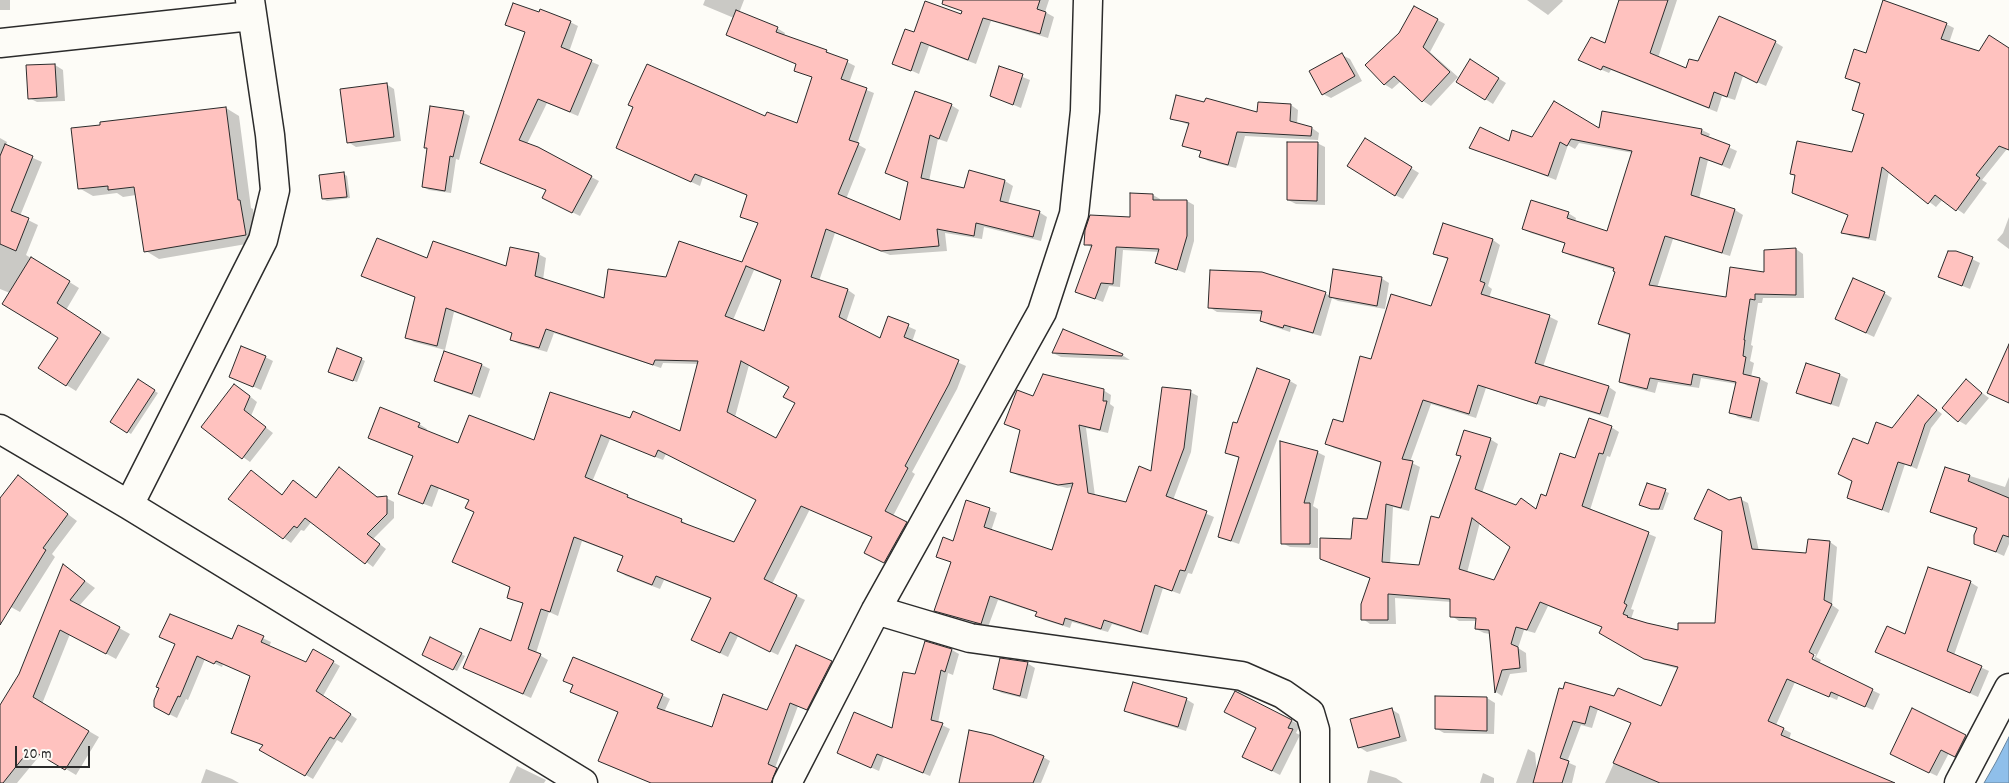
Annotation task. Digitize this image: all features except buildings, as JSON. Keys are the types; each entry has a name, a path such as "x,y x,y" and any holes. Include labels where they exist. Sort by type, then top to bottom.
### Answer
{"street":[{"path":"787,783 876,610 1042,312 1074,214 1085,110 1088,0"},
{"path":"0,43 250,8 270,134 276,190 262,240 129,505"},
{"path":"0,429 129,505 583,783"},
{"path":"876,610 970,638 1242,676 1283,694 1310,713 1316,730 1315,783"},
{"path":"1959,783 2009,688"}],"water":[{"path":"2009,737 2009,783 1984,783 1996,762"}]}
